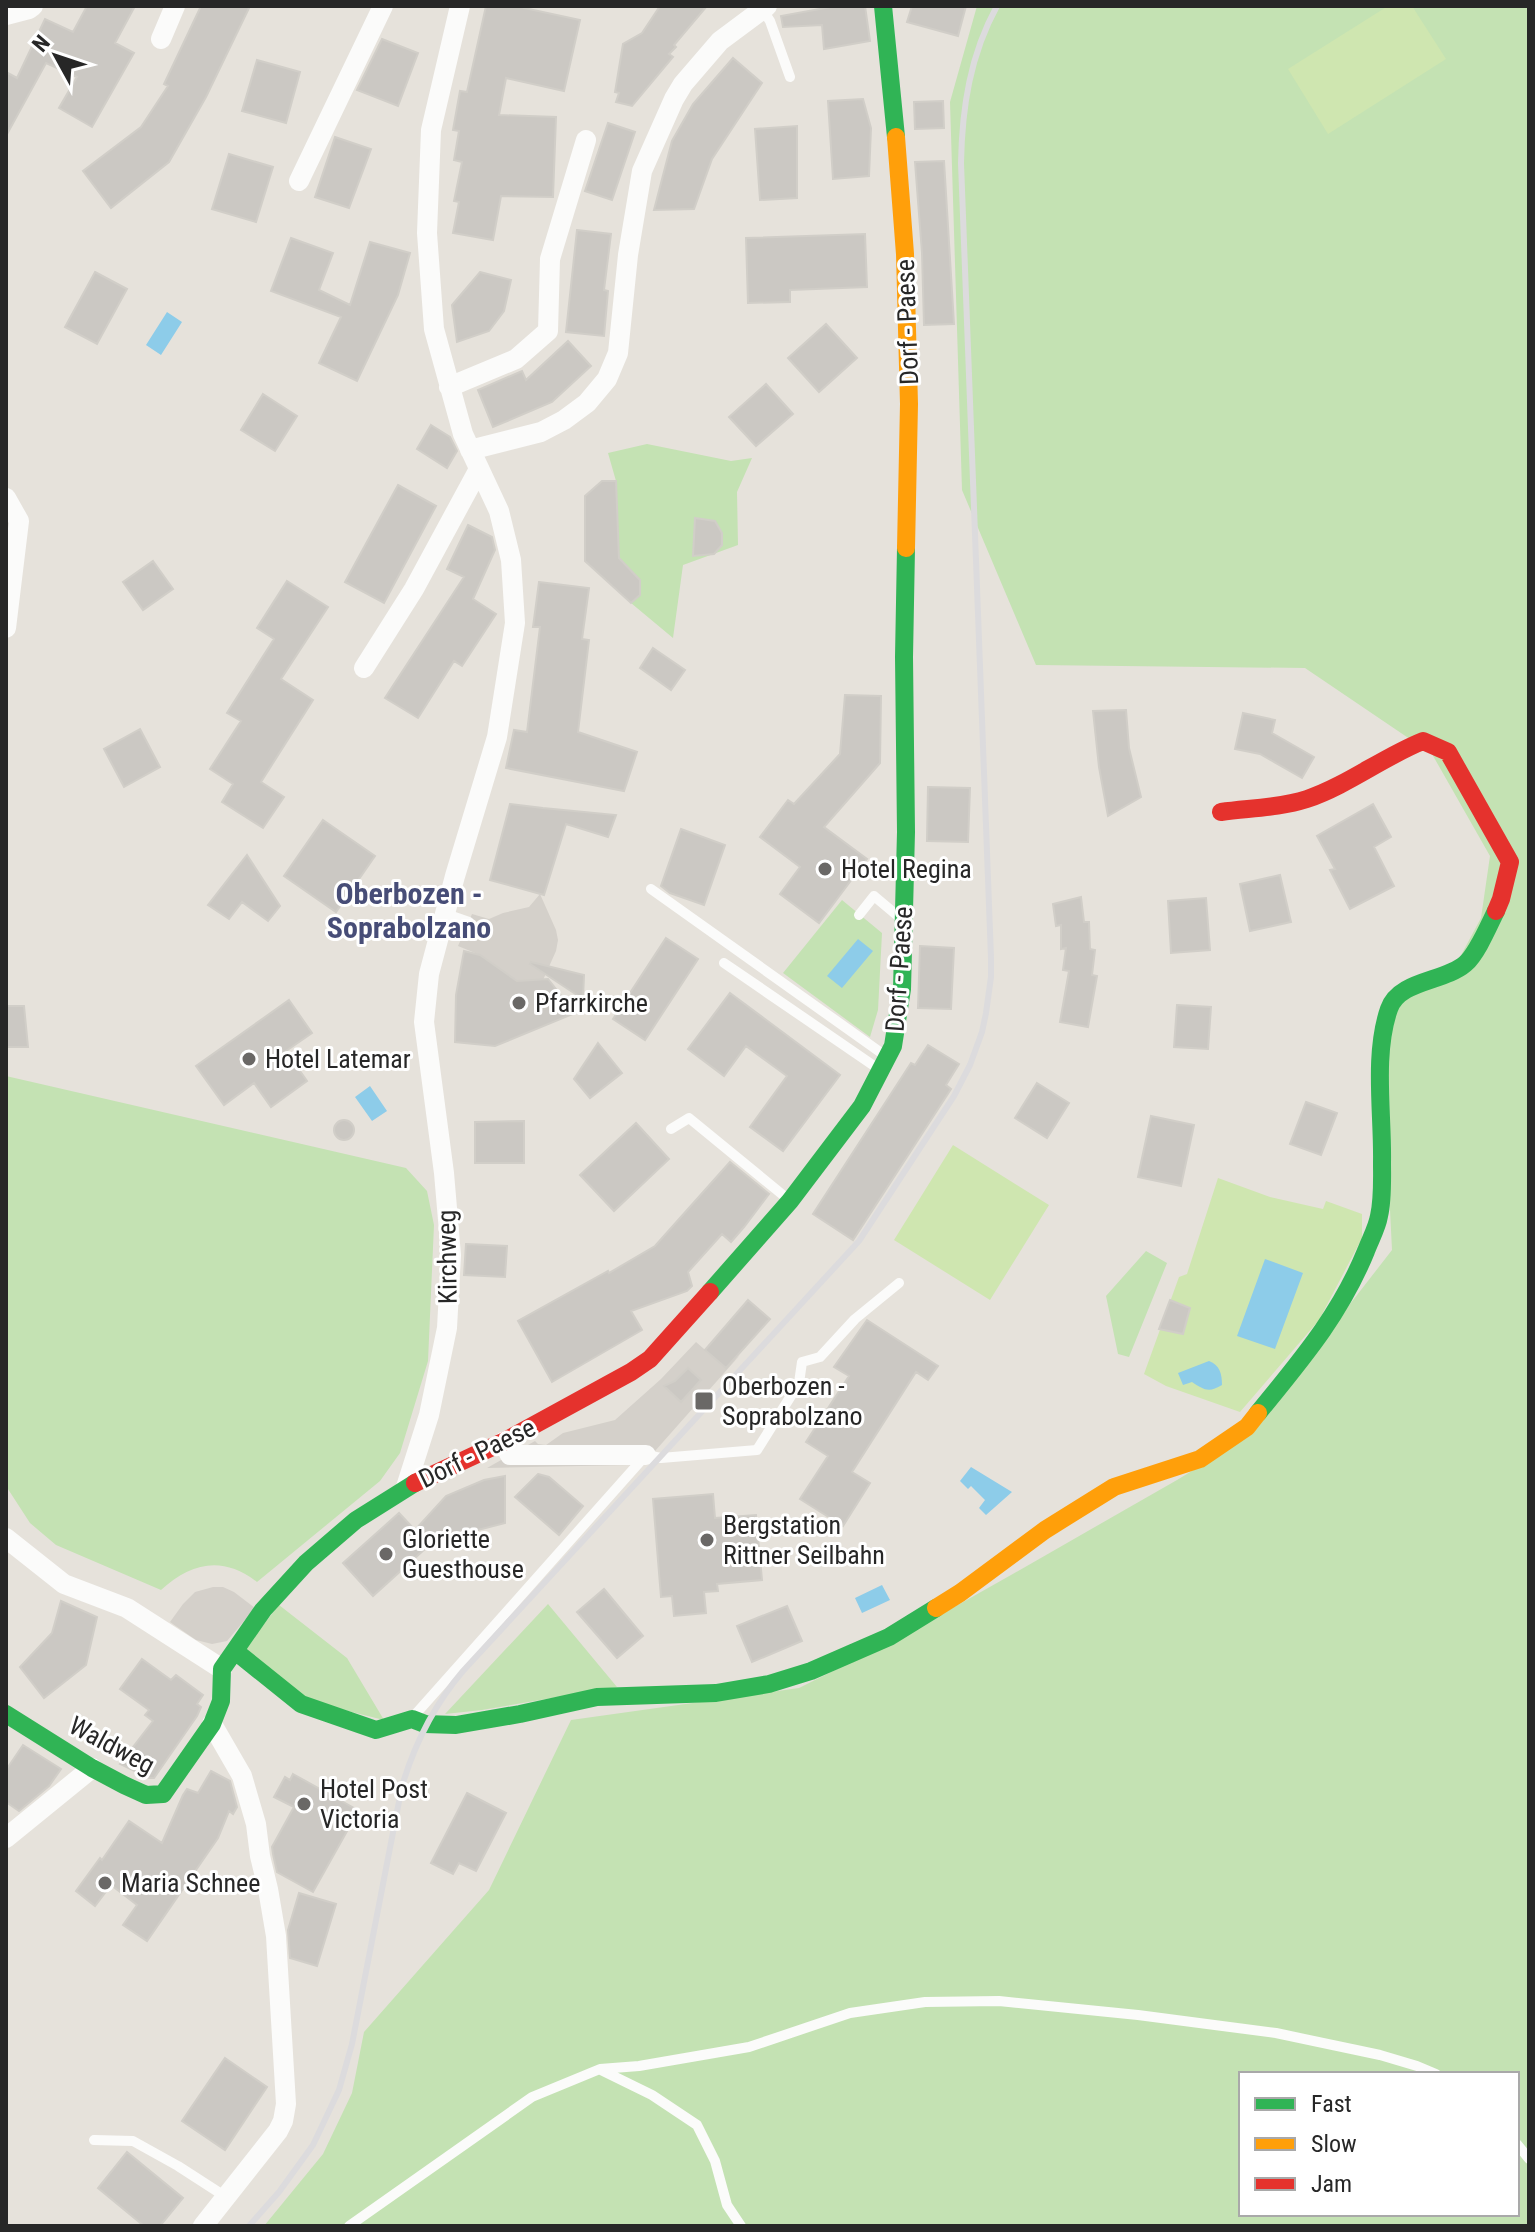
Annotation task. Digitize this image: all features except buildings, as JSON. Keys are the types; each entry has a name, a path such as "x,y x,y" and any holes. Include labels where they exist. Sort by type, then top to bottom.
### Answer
{"street":[{"path":"6,15 33,6"},
{"path":"161,39 175,6"},
{"path":"299,181 383,6"},
{"name":"Kirchweg","path":"406,1487 429,1415 447,1328 451,1255 444,1173 424,1022 429,974 497,737 515,623 511,560 499,511 463,434 434,329 427,233 431,130 460,6"},
{"name":"Dorf - Paese","path":"222,1669 263,1610 306,1563 356,1520 406,1487 503,1442 650,1359 790,1201 862,1106 893,1046 902,989 904,921 904,657 909,404 905,254 883,6"},
{"path":"364,668 414,589 475,460 564,420 587,403 607,379 618,353 628,255 642,171 683,84 720,41 765,7"},
{"path":"449,387 516,359 548,331 550,259 586,140"},
{"path":"6,498 19,521 6,628"},
{"path":"235,1651 301,1704 376,1730 412,1719 425,1724 456,1725 597,1697 716,1693 769,1684 811,1671 889,1637 960,1593 1045,1530 1114,1487 1200,1459 1247,1427 1323,1332 1356,1275 1379,1217 1382,1161 1380,1073 1389,1007 1402,991 1465,964 1486,933 1501,899 1510,862 1448,752 1423,741 1406,747 1336,787 1305,799 1221,812"},
{"path":"503,1442 510,1455 646,1455"},
{"path":"6,1538 64,1584 127,1608 222,1669 221,1701 212,1724 242,1776 256,1824 276,1936 286,2104 278,2131 203,2226"},
{"name":"Waldweg","path":"6,1714 92,1768 146,1795 163,1794 212,1724"},
{"path":"6,1838 92,1768"}],"lane":[{"path":"765,7 790,77"},
{"path":"651,889 885,1065"},
{"path":"859,915 874,896 904,921"},
{"path":"446,914 469,922"},
{"path":"724,963 885,1065"},
{"path":"671,1129 689,1118 790,1201"},
{"path":"412,1719 646,1455 661,1458 757,1450 799,1383 802,1362 820,1357 855,1319 899,1283"},
{"path":"349,2226 532,2097 600,2069 639,2066 749,2047 850,2013 925,2002 999,2001 1276,2033 1380,2055 1430,2072"},
{"path":"600,2069 652,2095 697,2125 715,2161 727,2205 741,2226"},
{"path":"94,2140 133,2141 226,2197"}],"green space":[{"path":"977,6 1529,6 1529,2226 264,2226 323,2154 352,2093 364,2032 489,1890 571,1720 799,1688 903,1636 1177,1480 1246,1438 1392,1250 1380,1010 1459,959 1481,918 1490,856 1432,754 1305,668 1036,665 962,490 950,102"},
{"path":"1388,6 1412,6 1446,59 1328,134 1288,69"},
{"path":"647,444 731,461 752,458 737,492 738,545 683,565 673,638 631,603 640,595 640,580 619,558 616,481 608,453"},
{"path":"842,900 882,933 878,1010 870,1037 783,973"},
{"path":"6,1076 406,1168 427,1191 434,1225 428,1361 400,1453 380,1481 257,1582 231,1568 207,1566 195,1568 161,1590 56,1545 30,1523 6,1486"},
{"path":"953,1145 1049,1205 990,1300 894,1240"},
{"path":"1218,1178 1270,1197 1323,1209 1326,1201 1362,1214 1362,1238 1319,1320 1240,1412 1166,1386 1144,1374 1179,1277 1187,1274"},
{"path":"1146,1251 1167,1263 1129,1357 1118,1354 1106,1296"},
{"path":"548,1604 617,1687 445,1714"},
{"path":"279,1605 347,1658 384,1720 303,1700 242,1652"}],"shaded area":[{"path":"540,894 558,940 543,980 517,981 480,955 458,946 472,914 489,919 529,907"},
{"path":"696,1342 726,1368 740,1355 640,1468 629,1465 487,1468 535,1441 546,1445 563,1433 615,1420"},
{"path":"213,1587 234,1592 255,1608 227,1641 212,1644 196,1640 170,1622 195,1592"}],"water":[{"path":"167,312 182,322 161,355 146,345"},
{"path":"858,939 873,951 842,988 827,976"},
{"path":"370,1086 387,1111 372,1121 355,1097"},
{"path":"1265,1259 1303,1273 1275,1349 1237,1336"},
{"path":"1209,1361 1220,1370 1222,1385 1210,1390 1192,1382 1183,1385 1178,1373"},
{"path":"971,1467 1012,1492 986,1515 979,1508 985,1500 971,1486 968,1489 960,1481"},
{"path":"882,1585 890,1600 862,1613 855,1598"}],"railway":[{"path":"249,2226 279,2192 313,2145 339,2090 352,2044 402,1786 419,1740 434,1711 463,1671 859,1241 954,1096 982,1032 991,958 961,163 969,82 980,43 997,6"}],"traffic: fast":[{"path":"883,6 896,137"},
{"path":"710,1292 790,1201 862,1106 893,1046 902,989 906,832 906,548"},
{"path":"1258,1413 1332,1316 1356,1274 1377,1225 1382,1189 1381,1046 1389,1009 1402,992 1465,964 1478,947 1496,911"},
{"path":"6,1714 124,1785 146,1795 163,1794 212,1724 221,1701 222,1669 263,1610 306,1563 356,1520 415,1483"},
{"path":"235,1651 301,1704 376,1730 412,1719 425,1724 456,1725 597,1697 716,1693 769,1684 811,1671 889,1637 936,1608"}],"traffic: slow":[{"path":"896,137 905,254 909,404 906,548"},
{"path":"936,1608 1045,1530 1114,1487 1200,1459 1247,1427 1258,1413"}],"traffic: jam":[{"path":"1221,812 1307,799 1423,741 1448,752 1510,862 1496,911"},
{"path":"415,1483 503,1442 631,1372 650,1359 710,1292"}],"place":[{"name":"Hotel Regina","path":"825,869"},
{"name":"Pfarrkirche","path":"519,1003"},
{"name":"Hotel Latemar","path":"249,1059"},
{"name":"Oberbozen - Soprabolzano","path":"704,1401"},
{"name":"Bergstation Rittner Seilbahn","path":"707,1540"},
{"name":"Gloriette Guesthouse","path":"386,1554"},
{"name":"Hotel Post Victoria","path":"304,1804"},
{"name":"Maria Schnee","path":"105,1883"}],"district":[{"name":"Oberbozen - Soprabolzano","path":"409,911"}]}
